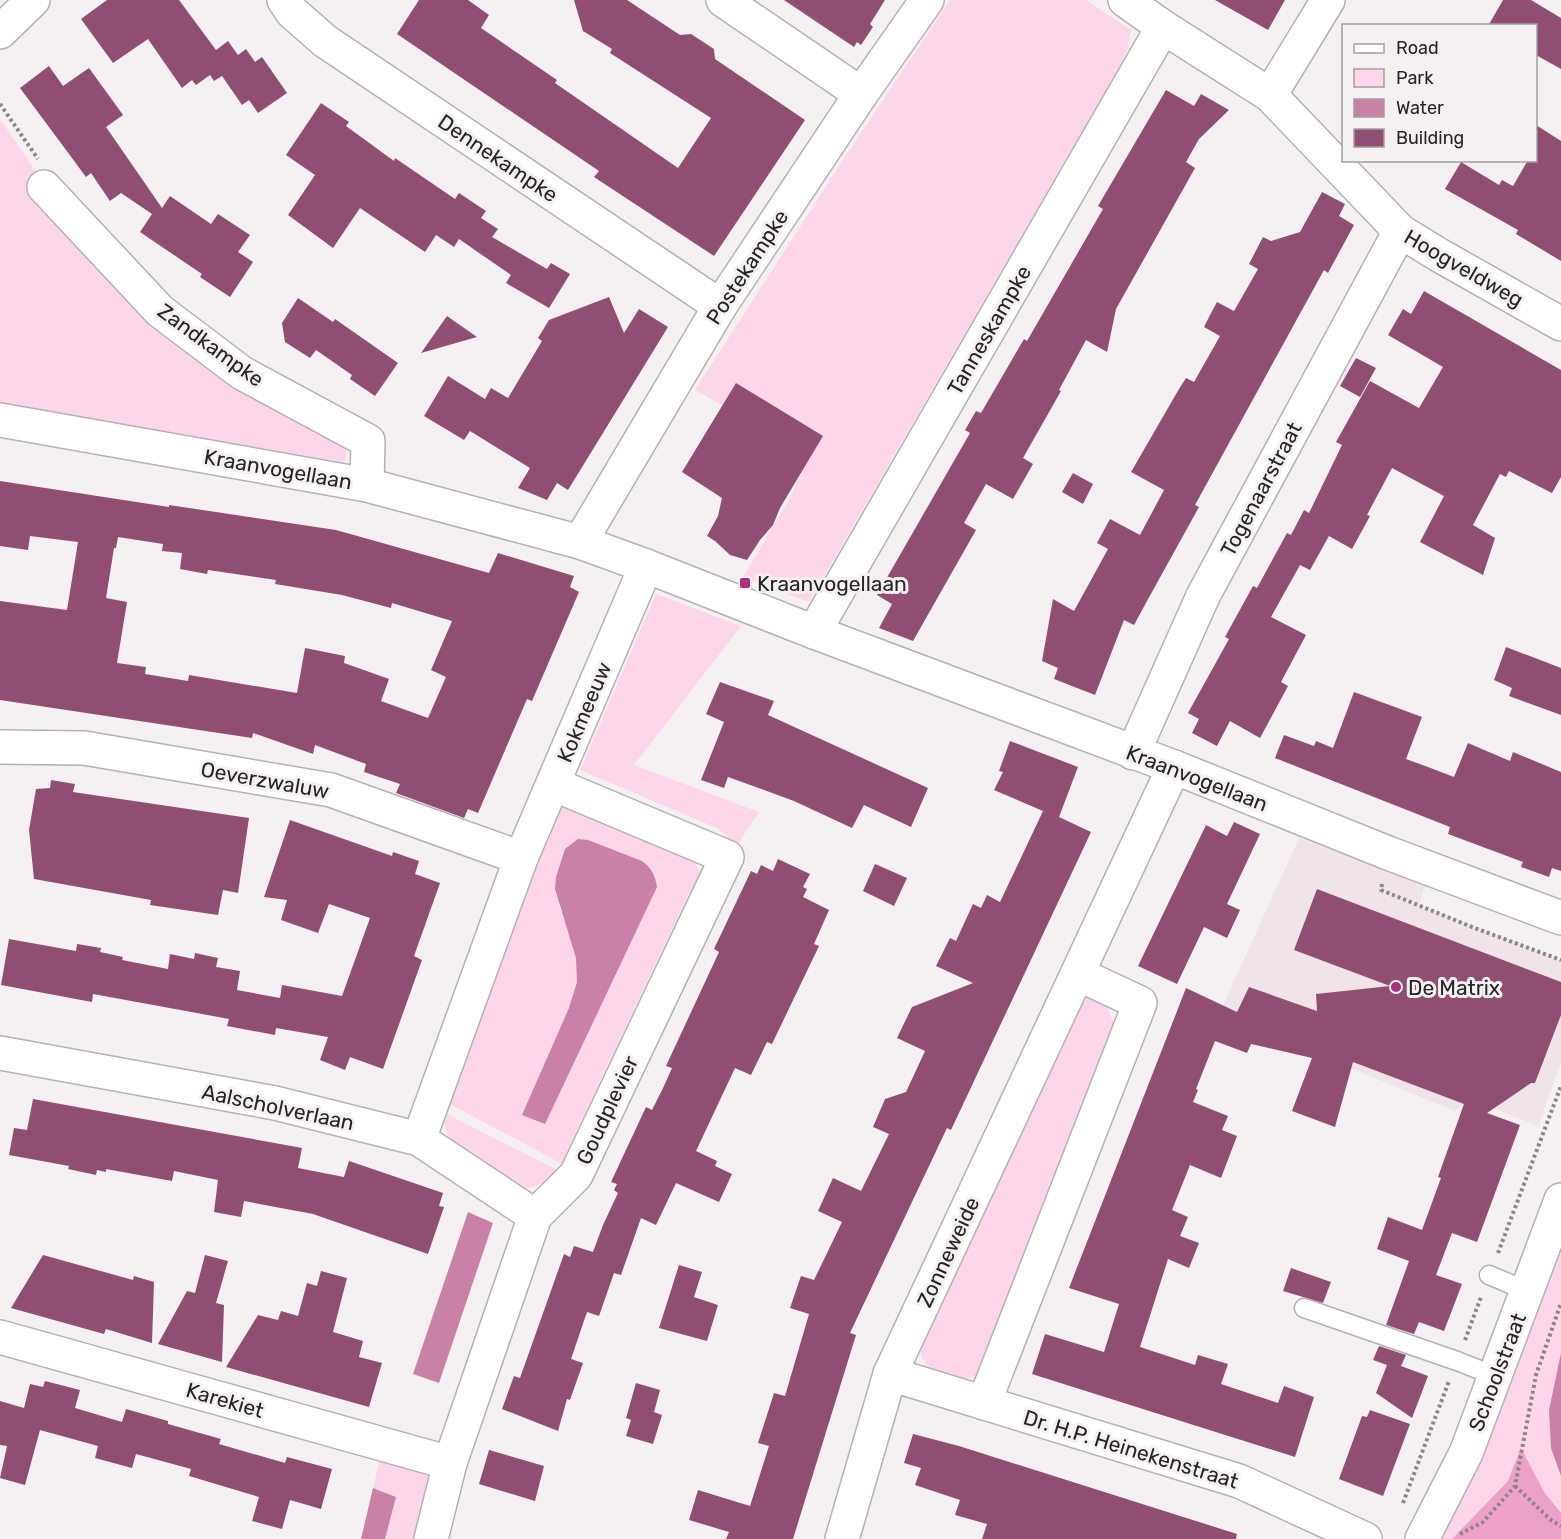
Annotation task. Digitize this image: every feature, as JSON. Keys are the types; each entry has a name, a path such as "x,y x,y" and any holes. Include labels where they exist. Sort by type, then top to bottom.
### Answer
{"street":[{"path":"0,32 33,0"},
{"name":"Dennekampke","path":"284,0 292,12 325,42 720,306"},
{"path":"723,0 861,94"},
{"name":"Postekampke","path":"580,542 720,306 861,94 927,0"},
{"name":"Hoogveldweg","path":"1125,0 1270,95 1400,231 1561,324"},
{"path":"1270,95 1328,0"},
{"name":"Tanneskampke","path":"814,632 1163,27"},
{"name":"Zandkampke","path":"44,187 160,311 242,373 369,441 368,485"},
{"name":"Togenaarstraat","path":"1133,753 1203,596 1400,231"},
{"name":"Kraanvogellaan","path":"0,420 368,485 580,542 1174,767 1388,853 1561,918"},
{"name":"Kokmeeuw","path":"521,858 646,566"},
{"name":"Oeverzwaluw","path":"0,747 84,748 331,790 521,858"},
{"name":"Zonneweide","path":"842,1539 890,1374 1174,767"},
{"name":"Goudplevier","path":"430,1539 450,1463 535,1216 576,1175 727,856 553,784"},
{"path":"419,1139 521,858"},
{"path":"984,1403 1140,1003 1078,974"},
{"name":"Aalscholverlaan","path":"0,1053 275,1102 419,1139 535,1216"},
{"name":"Schoolstraat","path":"1422,1539 1466,1453 1561,1200"},
{"name":"Karekiet","path":"0,1337 450,1463"},
{"name":"Dr. H.P. Heinekenstraat","path":"890,1374 1239,1481 1365,1539"}],"lane":[{"path":"1489,1275 1527,1291"},
{"path":"1304,1308 1495,1376"}],"path":[{"path":"0,104 46,171 44,187"},
{"path":"1388,853 1381,890 1561,960"},
{"path":"1401,1508 1561,1086"},
{"path":"1451,1539 1483,1522 1515,1486 1536,1375 1561,1303"},
{"path":"1515,1486 1552,1521 1561,1526"}],"shaded area":[{"name":"De Matrix","path":"1299,838 1425,885 1419,904 1561,960 1561,1062 1538,1126 1470,1099 1455,1111 1219,1014"},
{"path":"1521,1448 1544,1492 1561,1513 1561,1539 1452,1539 1508,1481"}],"green space":[{"path":"950,0 1086,0 1131,30 1128,47 1119,68 809,602 743,577 790,498 810,455 695,390 843,160"},
{"path":"0,119 39,176 28,184 347,443 345,462 0,405"},
{"path":"656,594 741,626 634,765 759,812 731,854 732,842 719,829 580,770"},
{"path":"573,804 687,849 701,874 701,889 698,897 689,893 566,1153 574,1158 568,1167 444,1101 550,814","holes":["642,861 650,867 656,877 553,1048 571,1004 577,980 576,957 558,903"]},
{"path":"1088,993 1103,998 1118,1033 983,1373 958,1382 936,1371 925,1362 920,1349 921,1340"},
{"path":"441,1111 563,1173 557,1180 518,1191 453,1148"},
{"path":"1561,1232 1561,1539 1442,1539"},
{"path":"383,1446 440,1463 421,1539 385,1539 396,1497 373,1488"}],"water":[{"path":"578,839 588,840 642,861 652,872 657,887 545,1124 522,1115 569,1008 577,982 576,958 555,889 556,877 565,849"},
{"path":"468,1212 493,1223 439,1383 413,1374"},
{"path":"1561,1353 1561,1476 1551,1448 1549,1410"},
{"path":"373,1488 396,1497 385,1539 361,1539"}],"building":[{"path":"107,0 179,0 216,50 228,41 238,55 246,49 255,62 262,57 287,93 258,113 249,100 242,105 222,76 214,81 210,75 196,85 192,80 182,88 148,39 113,63 81,19"},
{"path":"419,0 468,0 489,15 481,28 557,80 555,83 678,168 711,118 610,53 612,49 583,31 574,0 627,0 680,35 691,34 714,49 715,59 805,120 714,256 594,177 599,171 397,34"},
{"path":"784,0 885,0 870,24 873,27 861,45 857,42 854,47"},
{"path":"1215,0 1285,0 1268,30"},
{"path":"1503,0 1531,0 1561,18 1561,69 1537,56 1537,24 1489,24"},
{"path":"49,66 63,86 89,68 123,115 106,127 162,208 170,196 211,224 218,214 250,235 238,252 253,262 230,297 200,277 202,274 140,232 152,214 121,193 110,201 91,173 86,177 20,88"},
{"path":"1166,90 1194,106 1201,94 1229,110 1199,139 1186,162 1195,168 1116,309 1107,352 1086,340 1059,390 1061,391 1023,458 1033,464 1013,499 986,484 964,523 976,530 913,641 879,628 892,604 877,595 970,433 965,430 976,411 981,413 1024,339 1027,341 1103,209 1098,206"},
{"path":"321,103 349,122 346,126 394,161 395,158 455,199 459,193 486,211 481,218 498,229 492,237 547,269 551,263 570,274 549,308 506,283 511,275 459,239 454,247 436,235 425,252 360,208 333,248 288,215 315,175 286,155"},
{"path":"1537,126 1561,141 1561,261 1516,234 1518,230 1445,189 1461,162 1499,185 1502,180 1513,186 1527,162 1537,162"},
{"path":"1322,192 1345,204 1339,216 1354,225 1328,273 1324,270 1195,505 1199,507 1134,625 1124,620 1095,695 1054,679 1058,668 1042,661 1053,599 1074,611 1108,549 1097,543 1110,519 1140,535 1164,490 1131,472 1186,378 1194,382 1220,336 1204,327 1210,315 1217,302 1234,311 1258,269 1249,264 1263,237 1271,241 1300,232"},
{"path":"1424,291 1561,370 1561,477 1552,493 1509,471 1506,477 1500,474 1473,525 1495,538 1483,575 1420,542 1444,496 1392,468 1352,549 1329,536 1310,570 1300,565 1271,617 1306,635 1281,682 1288,686 1260,738 1230,721 1217,746 1192,733 1199,719 1188,713 1229,639 1225,637 1253,586 1257,588 1287,533 1291,535 1304,510 1309,513 1342,445 1336,442 1370,381 1419,408 1443,367 1388,335 1403,309 1411,314"},
{"path":"609,297 624,333 639,309 668,327 568,490 557,483 547,500 518,488 530,468 470,431 464,440 424,416 448,376 485,399 491,388 508,398 542,341 538,338 549,320"},
{"path":"298,298 333,322 335,319 398,363 375,396 350,379 352,375 316,350 310,358 285,342 282,323"},
{"path":"447,316 477,337 421,353"},
{"path":"1356,358 1376,368 1360,397 1340,386"},
{"path":"736,383 823,436 780,508 773,525 747,560 730,555 707,536 718,516 722,498 682,472"},
{"path":"1073,473 1093,484 1083,504 1062,492"},
{"path":"0,481 336,530 489,573 498,553 574,576 570,587 579,592 532,701 527,699 478,813 468,809 464,818 396,793 400,784 364,772 366,764 315,745 313,754 253,733 252,738 0,700 0,601 67,610 78,542 30,536 28,550 0,546","holes":["118,537 163,544 162,551 182,553 180,569 207,574 208,570 276,580 275,584 342,595 391,608 392,603 452,621 431,670 446,677 428,718 381,701 389,679 344,663 345,656 305,648 297,693 189,675 188,681 145,674 146,667 117,663 127,602 106,598 114,548 116,548"]},
{"path":"1506,647 1561,668 1561,715 1509,696 1512,688 1494,680"},
{"path":"720,682 774,701 768,715 928,788 911,827 864,805 852,828 794,801 728,777 724,788 701,780 724,722 706,714"},
{"path":"1354,692 1422,717 1406,759 1454,777 1468,743 1510,761 1513,752 1561,772 1561,871 1552,868 1549,877 1521,867 1523,862 1448,834 1450,827 1275,758 1284,735 1314,746 1316,741 1333,748"},
{"path":"1010,741 1078,767 1059,817 1091,832 951,1130 947,1128 850,1333 856,1335 793,1539 726,1539 729,1532 689,1520 698,1490 750,1506 769,1446 758,1443 774,1393 785,1396 809,1314 790,1308 801,1276 814,1280 842,1222 818,1211 833,1178 861,1191 889,1134 873,1127 885,1099 906,1092 925,1051 897,1038 912,1007 973,983 936,966 950,938 956,941 973,904 981,908 987,895 1000,902 1043,811 994,790 1003,772 999,771"},
{"path":"51,780 75,784 73,792 249,818 238,893 223,890 218,915 150,905 151,900 34,879 29,830 36,789 50,788"},
{"path":"290,820 392,856 393,852 419,861 415,874 440,883 414,956 422,960 383,1069 350,1057 345,1070 320,1060 328,1037 276,1028 275,1035 227,1026 229,1019 93,994 92,1002 1,985 9,939 76,951 77,944 101,948 100,952 123,957 122,960 168,969 170,954 194,959 195,953 218,958 216,967 240,971 237,990 280,998 282,985 342,996 370,918 329,904 318,933 281,920 287,900 264,897"},
{"path":"1234,822 1260,834 1227,904 1240,910 1227,938 1204,927 1177,984 1138,966 1206,825 1227,836"},
{"path":"778,859 810,874 803,887 807,889 803,897 829,910 814,944 819,946 772,1044 767,1042 751,1075 735,1068 696,1151 717,1161 715,1166 732,1174 719,1202 676,1183 656,1225 641,1218 621,1275 614,1273 599,1316 587,1312 571,1359 583,1363 570,1400 567,1399 558,1431 502,1409 514,1376 520,1378 564,1254 570,1257 574,1246 593,1252 618,1193 614,1190 617,1184 611,1182 646,1107 652,1110 663,1088 672,1068 666,1066 719,952 714,949 751,871 757,874 761,865 773,871"},
{"path":"875,864 907,878 894,906 863,891"},
{"path":"1317,889 1561,982 1561,1015 1535,1083 1531,1083 1487,1113 1520,1125 1477,1242 1452,1233 1436,1275 1462,1284 1444,1331 1419,1322 1414,1334 1386,1325 1409,1261 1377,1249 1388,1217 1422,1230 1464,1104 1353,1062 1335,1127 1292,1111 1312,1058 1251,1044 1247,1053 1215,1041 1193,1102 1228,1116 1222,1130 1237,1136 1221,1178 1190,1165 1172,1210 1188,1217 1180,1236 1199,1243 1189,1268 1168,1259 1140,1347 1195,1365 1198,1355 1228,1364 1221,1384 1278,1403 1284,1386 1314,1397 1295,1457 1032,1374 1045,1334 1104,1352 1119,1304 1069,1288 1186,988 1237,1012 1249,987 1317,1011 1316,994 1390,986 1294,950"},
{"path":"33,1099 302,1148 298,1168 344,1177 349,1161 443,1193 439,1206 444,1207 428,1254 313,1214 244,1201 241,1217 214,1212 218,1180 174,1171 172,1181 106,1169 106,1172 97,1170 96,1175 68,1169 69,1166 9,1155 14,1128 27,1130"},
{"path":"43,1255 133,1280 134,1276 154,1282 152,1343 106,1329 104,1334 11,1308"},
{"path":"205,1255 228,1261 216,1303 224,1305 222,1362 158,1344 187,1291 195,1293"},
{"path":"679,1265 702,1272 694,1297 718,1305 707,1341 659,1328"},
{"path":"1291,1268 1331,1282 1323,1303 1283,1291"},
{"path":"321,1271 347,1278 333,1332 363,1341 359,1357 382,1363 369,1407 226,1367 258,1315 278,1320 281,1311 298,1316 307,1283 317,1286"},
{"path":"1379,1346 1406,1355 1401,1366 1428,1376 1412,1418 1376,1393 1387,1365 1373,1360"},
{"path":"45,1381 80,1390 75,1408 122,1422 126,1409 221,1439 219,1444 285,1463 287,1457 332,1469 321,1509 290,1500 282,1529 252,1521 259,1497 189,1476 191,1469 136,1454 132,1468 95,1458 98,1446 40,1430 25,1485 0,1478 7,1446 0,1445 0,1401 24,1408 30,1384 43,1387"},
{"path":"636,1383 660,1390 654,1412 662,1415 653,1444 626,1436 631,1420 626,1418"},
{"path":"1370,1410 1410,1424 1383,1496 1339,1479 1362,1416 1367,1417"},
{"path":"913,1434 959,1446 1237,1534 1236,1539 982,1539 987,1524 955,1515 960,1500 915,1485 921,1468 904,1463"},
{"path":"489,1450 544,1466 535,1501 479,1484"}],"place":[{"name":"Kraanvogellaan","path":"745,583"},
{"name":"De Matrix","path":"1396,987"}]}
